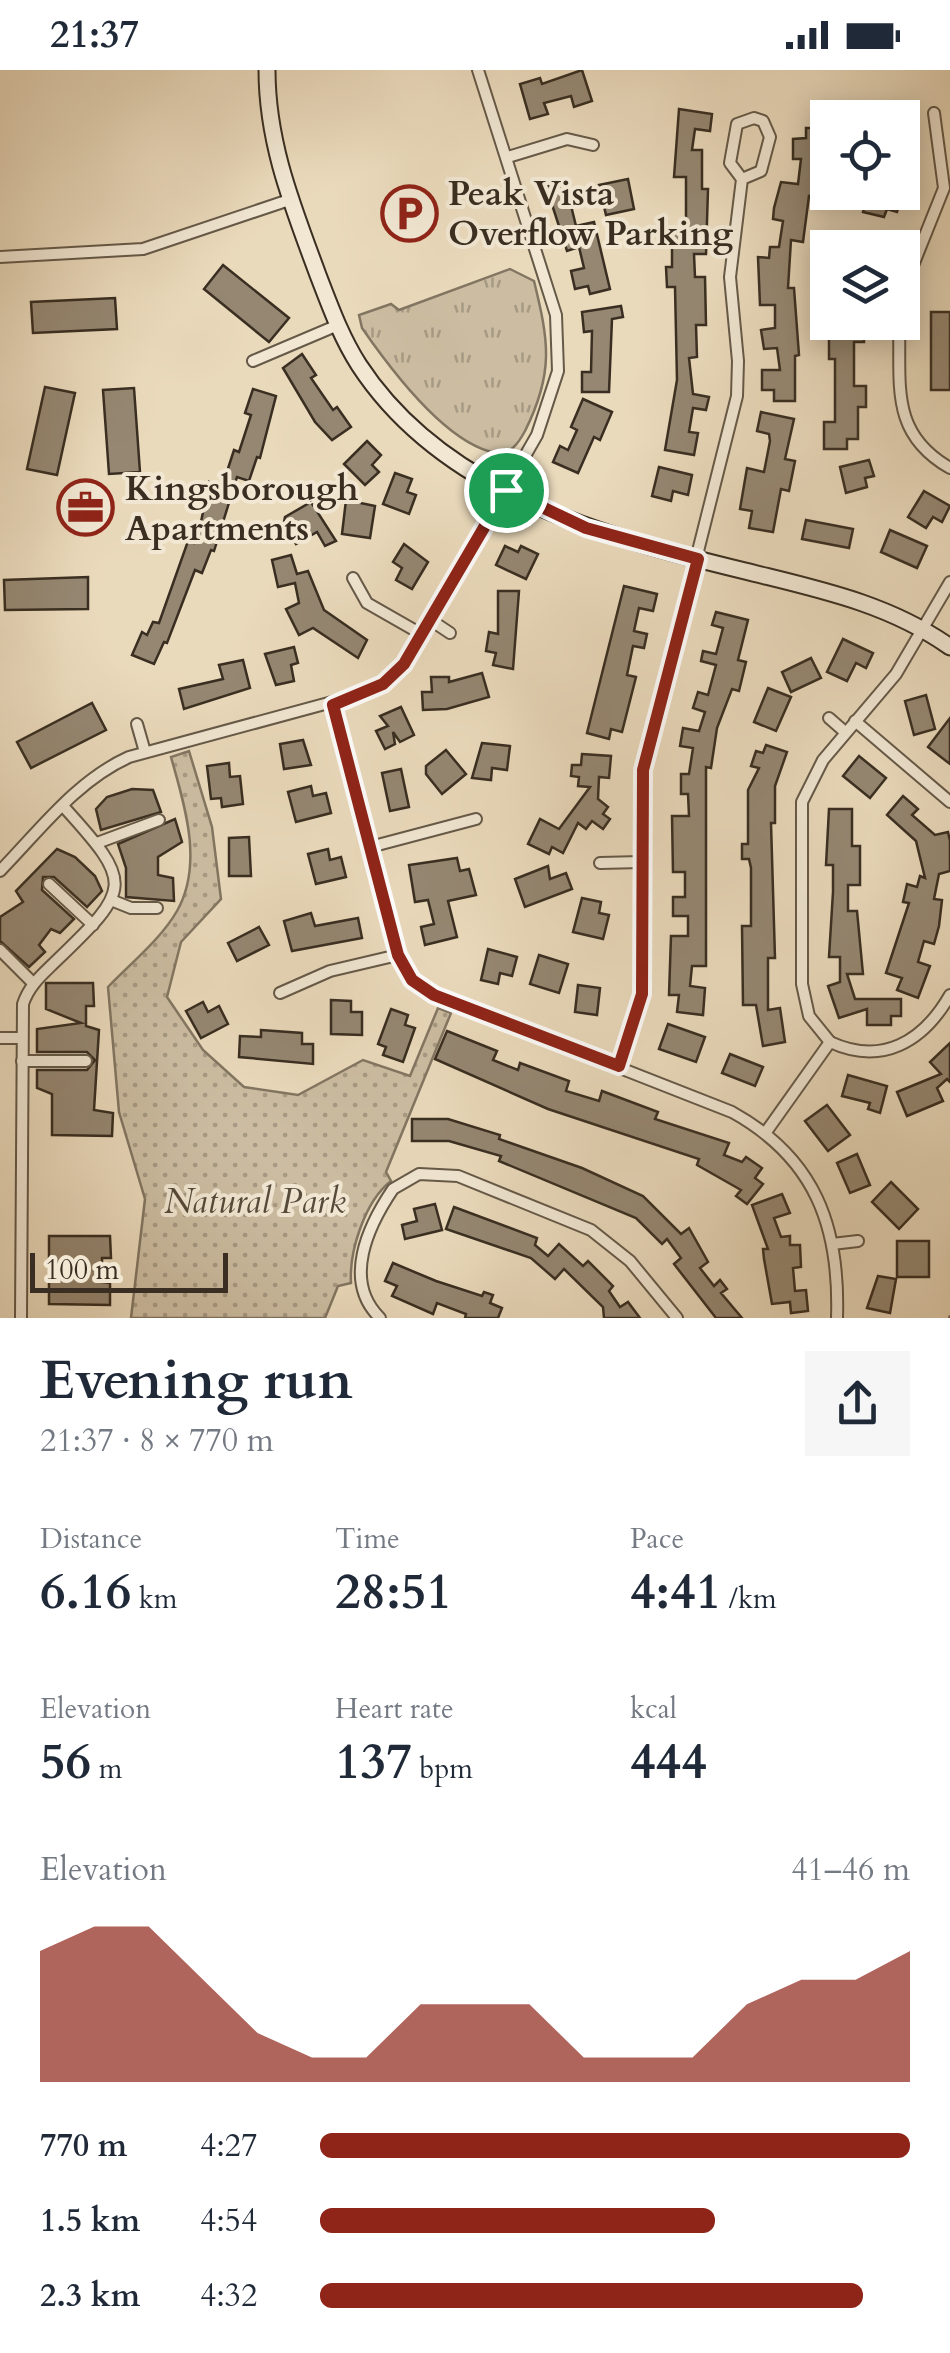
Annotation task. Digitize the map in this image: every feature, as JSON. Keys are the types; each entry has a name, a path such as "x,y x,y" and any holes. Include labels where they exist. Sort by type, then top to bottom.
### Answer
{"main road":[{"path":"267,70 271,127 289,200 338,325 357,362 404,420 506,490 586,528 856,599 924,628 950,647"}],"street":[{"path":"0,871 94,775 145,752 333,705 383,684 404,664 432,621 549,408 560,351 556,315 478,70"},
{"path":"920,251 947,189 934,114"},
{"path":"619,1066 642,994 643,770 721,472 738,380 730,277 742,179 730,164 732,133 737,124 754,118 768,128 766,161 761,171 742,179"},
{"path":"508,157 567,138 593,145"},
{"path":"0,256 143,250 289,200"},
{"path":"253,361 338,325"},
{"path":"900,340 903,417 912,438 950,468"},
{"path":"899,444 912,438"},
{"path":"353,578 367,603 423,635"},
{"path":"950,582 896,674 814,774 800,816 804,1000 810,1016 830,1042 859,1053 898,1048 924,1031 950,994"},
{"path":"432,621 450,633"},
{"path":"333,705 398,955 412,980 434,995 732,1112 766,1132 808,1178 832,1244 837,1318"},
{"path":"830,718 846,732"},
{"path":"855,721 950,802"},
{"path":"137,724 145,752"},
{"path":"21,1318 23,1004 33,983 112,900 115,873 97,843 64,806"},
{"path":"370,847 476,819"},
{"path":"97,843 159,820"},
{"path":"600,863 641,862"},
{"path":"48,884 92,925"},
{"path":"112,900 131,908 157,908"},
{"path":"0,950 33,983"},
{"path":"280,992 330,971 398,955"},
{"path":"0,1038 22,1038"},
{"path":"766,1132 830,1042"},
{"path":"22,1061 86,1061"},
{"path":"380,1318 364,1299 360,1284 362,1257 393,1188 430,1173 458,1176 605,1239 630,1261 677,1318"},
{"path":"832,1244 858,1241"}],"green space":[{"path":"510,269 534,281 543,322 545,374 525,431 510,450 496,453 458,435 420,402 373,344 359,315 391,304 399,310"},
{"name":"Natural Park","path":"189,751 212,827 221,899 181,942 167,997 203,1050 244,1087 298,1095 363,1060 410,1076 438,1008 451,1013 386,1172 391,1181 360,1227 351,1283 338,1286 325,1318 131,1318 145,1199 119,1112 108,987 163,931 185,893 189,834 171,757"}],"building":[{"path":"582,70 592,101 574,107 571,96 544,103 548,114 530,119 520,84 540,78 542,84"},
{"path":"679,109 712,114 710,131 695,129 692,150 702,150 702,189 708,189 706,254 694,254 695,277 705,277 706,325 696,325 697,357 689,358 693,394 709,397 706,410 693,408 689,432 698,433 694,455 665,450 677,380 675,287 667,287 666,267 672,267 672,229 686,229 686,177 674,177"},
{"path":"806,128 810,128 810,196 803,242 791,240 788,288 794,288 799,355 795,356 795,401 774,401 774,390 762,390 762,370 780,370 777,348 764,349 761,330 775,328 775,305 760,305 758,257 769,258 770,247 779,247 783,221 773,219 774,208 781,182 798,184 801,159 793,159 793,139 806,138"},
{"path":"628,179 634,209 606,215 599,185"},
{"path":"565,181 576,226 594,222 610,289 590,294 588,286 575,289 571,271 584,268 579,247 567,251 546,186"},
{"path":"864,210 887,210 884,217"},
{"path":"223,265 289,318 269,342 204,289"},
{"path":"115,298 117,329 33,333 31,302"},
{"path":"621,306 623,317 612,319 609,392 582,392 582,372 591,372 592,331 584,332 582,312"},
{"path":"931,312 950,312 950,390 931,390"},
{"path":"829,340 864,340 854,342 854,386 866,386 866,407 858,407 858,439 847,439 847,449 824,449 824,422 835,422 835,359 829,359"},
{"path":"302,354 316,375 311,378 333,410 337,407 351,427 332,440 315,422 283,368"},
{"path":"45,387 75,393 57,475 27,469"},
{"path":"134,388 140,472 109,474 103,390"},
{"path":"253,389 276,396 260,458 257,457 249,481 237,477 214,551 211,550 202,573 195,570 167,643 164,642 154,664 132,655 142,632 147,635 153,622 159,623 188,541 194,543 209,482 222,487 234,450 239,452 251,415 245,413"},
{"path":"583,399 612,412 600,440 594,437 578,473 553,462 560,446 568,450 577,430 571,427"},
{"path":"761,412 794,419 785,459 795,461 789,491 781,489 773,532 749,528 752,511 740,509 747,468 764,472 770,441 769,434 757,431"},
{"path":"367,441 381,455 372,465 379,472 365,485 344,464"},
{"path":"869,460 874,476 865,478 867,487 846,493 840,467"},
{"path":"659,467 692,475 688,495 673,491 671,501 652,496"},
{"path":"395,473 412,479 407,492 416,495 409,514 383,504"},
{"path":"67,489 98,493 95,510 65,507"},
{"path":"924,491 950,506 942,522 933,517 926,528 908,517"},
{"path":"346,500 375,506 370,538 342,534"},
{"path":"311,502 336,541 325,546 317,532 296,544 285,517"},
{"path":"806,520 853,529 849,548 802,539"},
{"path":"890,530 927,546 917,568 881,552"},
{"path":"404,544 428,562 412,589 396,580 402,568 393,562"},
{"path":"505,546 518,552 521,546 538,554 526,579 496,565"},
{"path":"291,555 297,574 308,571 324,610 367,640 358,658 313,628 299,635 286,609 299,603 295,583 278,587 272,560"},
{"path":"88,577 88,609 5,610 4,580"},
{"path":"624,586 657,594 653,611 639,608 634,631 647,634 644,648 633,646 627,675 636,677 622,732 611,729 609,739 587,733"},
{"path":"498,591 519,591 513,669 493,665 496,653 486,651 489,632 498,634"},
{"path":"716,612 748,620 738,660 746,662 739,691 732,689 717,728 711,768 706,767 706,966 692,966 690,986 705,988 703,1015 677,1012 679,995 669,995 671,936 688,936 688,916 673,916 673,897 685,897 685,872 673,872 672,816 689,816 688,794 681,794 681,774 689,774 693,748 680,746 683,728 699,731 705,712 693,708 698,692 708,695 716,665 701,661 703,651 716,654 723,628 712,625"},
{"path":"843,639 873,653 866,668 856,663 847,681 827,672"},
{"path":"294,647 298,663 291,665 294,681 276,685 265,654"},
{"path":"811,658 821,678 791,692 782,672"},
{"path":"243,660 250,688 184,709 179,689 223,679 219,665"},
{"path":"482,673 489,697 447,709 423,710 422,692 432,692 431,677 449,677 449,682"},
{"path":"768,688 791,697 776,731 754,722"},
{"path":"926,695 935,729 914,735 905,701"},
{"path":"92,703 106,730 31,768 17,742"},
{"path":"401,707 414,735 400,742 393,732 395,744 385,749 376,731 388,726 380,716"},
{"path":"950,718 950,764 928,747"},
{"path":"303,740 311,765 284,769 280,744"},
{"path":"482,743 510,746 507,770 492,768 491,780 472,778"},
{"path":"766,745 787,752 775,786 775,823 771,823 775,958 768,958 768,1010 780,1008 785,1042 763,1046 756,1005 743,1005 742,926 751,926 751,868 749,859 742,859 742,844 748,844 748,790 759,768 751,766 756,751 763,753"},
{"path":"446,750 466,774 442,794 426,774 426,766"},
{"path":"582,754 611,756 609,778 599,777 598,799 608,807 603,814 610,819 603,829 592,821 586,829 578,823 563,853 552,847 549,854 528,844 540,819 559,829 590,787 578,786 579,777 571,776 572,765 581,765"},
{"path":"859,756 886,778 870,798 843,776"},
{"path":"229,763 230,777 240,776 243,804 222,807 221,798 211,799 207,766"},
{"path":"401,769 409,807 390,811 382,773"},
{"path":"311,786 313,796 326,793 331,813 296,822 288,792"},
{"path":"132,789 153,790 161,812 101,830 96,809 107,797"},
{"path":"903,796 918,809 912,815 935,835 948,832 950,841 950,871 939,874 934,899 942,900 939,926 934,944 924,941 918,962 930,966 918,998 897,990 902,978 886,973 909,903 903,902 907,884 917,887 920,876 925,878 916,841 887,815"},
{"path":"829,809 852,809 852,846 860,846 860,885 848,885 848,911 857,911 863,974 847,974 855,999 901,999 901,1016 891,1016 891,1025 867,1025 867,1009 839,1018 828,986 840,982 840,957 829,957 833,865 826,865"},
{"path":"175,819 182,842 158,857 158,875 173,878 174,901 126,897 126,868 118,844"},
{"path":"249,837 251,876 229,876 229,838"},
{"path":"57,849 75,857 95,876 102,891 87,907 54,877 43,877 42,890 74,919 60,933 51,929 39,945 45,952 29,967 0,941 0,917 23,902 16,891"},
{"path":"328,849 330,860 341,857 346,877 316,884 308,854"},
{"path":"457,858 460,871 469,869 476,895 448,901 457,937 425,945 421,927 434,924 428,900 415,902 409,865"},
{"path":"548,866 550,879 566,873 572,889 525,907 515,879"},
{"path":"582,898 601,902 599,913 609,915 603,939 573,932"},
{"path":"311,913 315,926 358,918 362,938 292,951 284,921"},
{"path":"259,927 269,945 237,961 228,943"},
{"path":"488,949 517,957 512,976 500,973 498,984 481,980"},
{"path":"539,955 568,964 559,993 530,984"},
{"path":"46,983 93,983 94,1006 86,1006 86,1026 99,1030 94,1110 113,1113 112,1136 52,1135 52,1094 37,1088 37,1070 87,1070 95,1060 87,1052 37,1052 37,1029 81,1023 46,1009"},
{"path":"578,985 600,988 597,1015 575,1012"},
{"path":"331,1000 351,1001 351,1012 362,1012 362,1035 331,1034"},
{"path":"203,1002 208,1012 219,1006 228,1024 201,1038 186,1011"},
{"path":"391,1009 408,1015 405,1025 415,1028 403,1062 383,1055 386,1047 378,1044"},
{"path":"668,1024 705,1037 696,1062 659,1049"},
{"path":"261,1030 302,1033 302,1044 313,1044 313,1064 239,1057 240,1036 261,1037"},
{"path":"447,1031 497,1051 493,1060 518,1070 520,1063 569,1081 566,1091 599,1101 602,1091 658,1112 655,1119 729,1143 724,1155 742,1162 746,1157 762,1168 755,1178 763,1184 747,1204 736,1196 741,1190 697,1165 699,1159 548,1109 435,1059"},
{"path":"950,1043 950,1082 947,1079 937,1088 943,1101 907,1116 897,1092 941,1074 930,1062"},
{"path":"730,1054 763,1067 755,1086 722,1073"},
{"path":"848,1075 887,1086 880,1113 868,1109 870,1103 842,1096"},
{"path":"827,1105 850,1135 828,1151 805,1121"},
{"path":"412,1119 448,1119 500,1135 499,1139 582,1168 643,1196 681,1234 689,1228 708,1262 700,1268 714,1286 720,1280 727,1289 721,1293 742,1318 716,1318 674,1264 681,1258 667,1239 662,1244 636,1218 499,1161 501,1156 449,1141 412,1141"},
{"path":"857,1154 870,1185 850,1193 837,1163"},
{"path":"891,1182 918,1209 899,1229 872,1202"},
{"path":"782,1194 790,1213 774,1218 781,1237 790,1236 790,1245 800,1245 801,1267 793,1268 795,1291 806,1290 808,1311 791,1313 790,1302 772,1304 763,1249 768,1249 752,1205"},
{"path":"435,1204 442,1230 405,1239 402,1225 417,1221 414,1209"},
{"path":"454,1207 537,1238 535,1245 548,1256 559,1244 583,1266 588,1261 613,1286 609,1291 620,1307 628,1302 640,1318 604,1318 603,1307 564,1269 555,1279 531,1258 446,1229"},
{"path":"49,1236 110,1236 111,1258 102,1258 102,1282 110,1283 110,1305 49,1304 49,1282 59,1278 56,1258 49,1258"},
{"path":"897,1241 929,1241 929,1277 897,1277"},
{"path":"393,1263 482,1296 484,1292 493,1295 490,1303 502,1308 498,1318 465,1318 466,1314 437,1303 433,1314 392,1296 397,1286 385,1281"},
{"path":"878,1276 896,1279 890,1313 867,1308"}],"place":[{"name":"Peak Vista Overflow Parking","path":"409,213"},
{"name":"Kingsborough Apartments","path":"86,508"}],"route":[{"path":"506,490 586,528 698,559 643,770 644,977 638,1014 619,1066 434,995 412,980 398,955 333,705 383,684 404,664 506,490"}]}
